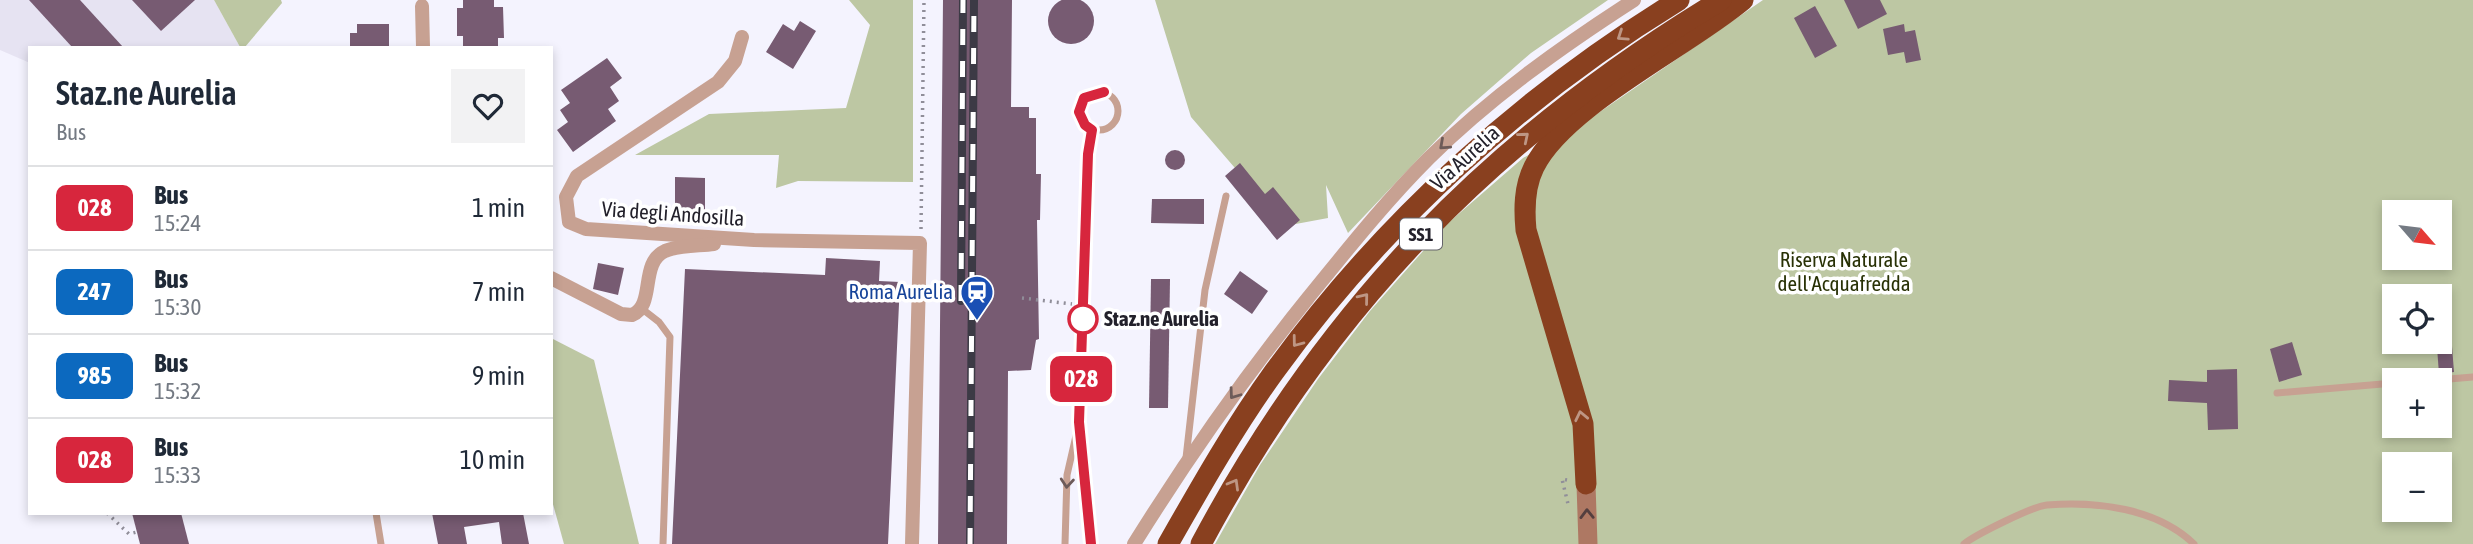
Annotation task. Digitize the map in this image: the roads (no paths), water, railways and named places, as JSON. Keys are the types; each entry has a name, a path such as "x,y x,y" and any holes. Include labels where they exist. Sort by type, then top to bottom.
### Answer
{"highway":[{"name":"Via Aurelia","path":"1168,544 1266,384 1375,247 1453,171 1539,96 1623,35 1679,0"},
{"name":"Via Aurelia","path":"1200,544 1247,463 1325,347 1386,272 1444,209 1494,163 1568,103 1721,0"},
{"path":"1586,484 1580,411 1526,230 1525,203 1530,177 1545,148 1574,120 1743,0"}],"street":[{"name":"Via Aurelia","path":"1134,544 1185,464 1277,336 1386,202 1486,106 1541,63 1634,0"},
{"path":"422,6 423,46"},
{"name":"Via degli Andosilla","path":"742,37 732,66 718,82 583,172 569,186 566,202 569,222 586,229 754,240 920,243 912,544"},
{"path":"553,279 621,314 632,316 642,307 651,265 659,255 672,249 754,240"},
{"path":"1586,484 1588,544"}],"lane":[{"path":"1104,92 1115,100 1117,120 1107,129 1092,130 1081,119 1081,104 1090,94 1104,92"},
{"path":"1091,544 1079,422 1088,154 1092,130"},
{"path":"1185,464 1205,290 1226,196"},
{"path":"642,307 659,322 670,337 663,544"},
{"path":"2452,379 2473,377"},
{"path":"2277,393 2382,384"},
{"path":"1065,544 1067,475 1079,422"},
{"path":"1964,544 2044,505 2119,507 2178,528 2194,544"},
{"path":"376,515 381,544"}],"railway":[{"path":"961,301 963,0"},
{"path":"970,544 974,0"}],"place":[{"name":"Staz.ne Aurelia","path":"1083,319"},
{"name":"Roma Aurelia","path":"977,322"}],"park label":[{"name":"Riserva Naturale dell'Acquafredda","path":"1844,272"}]}
